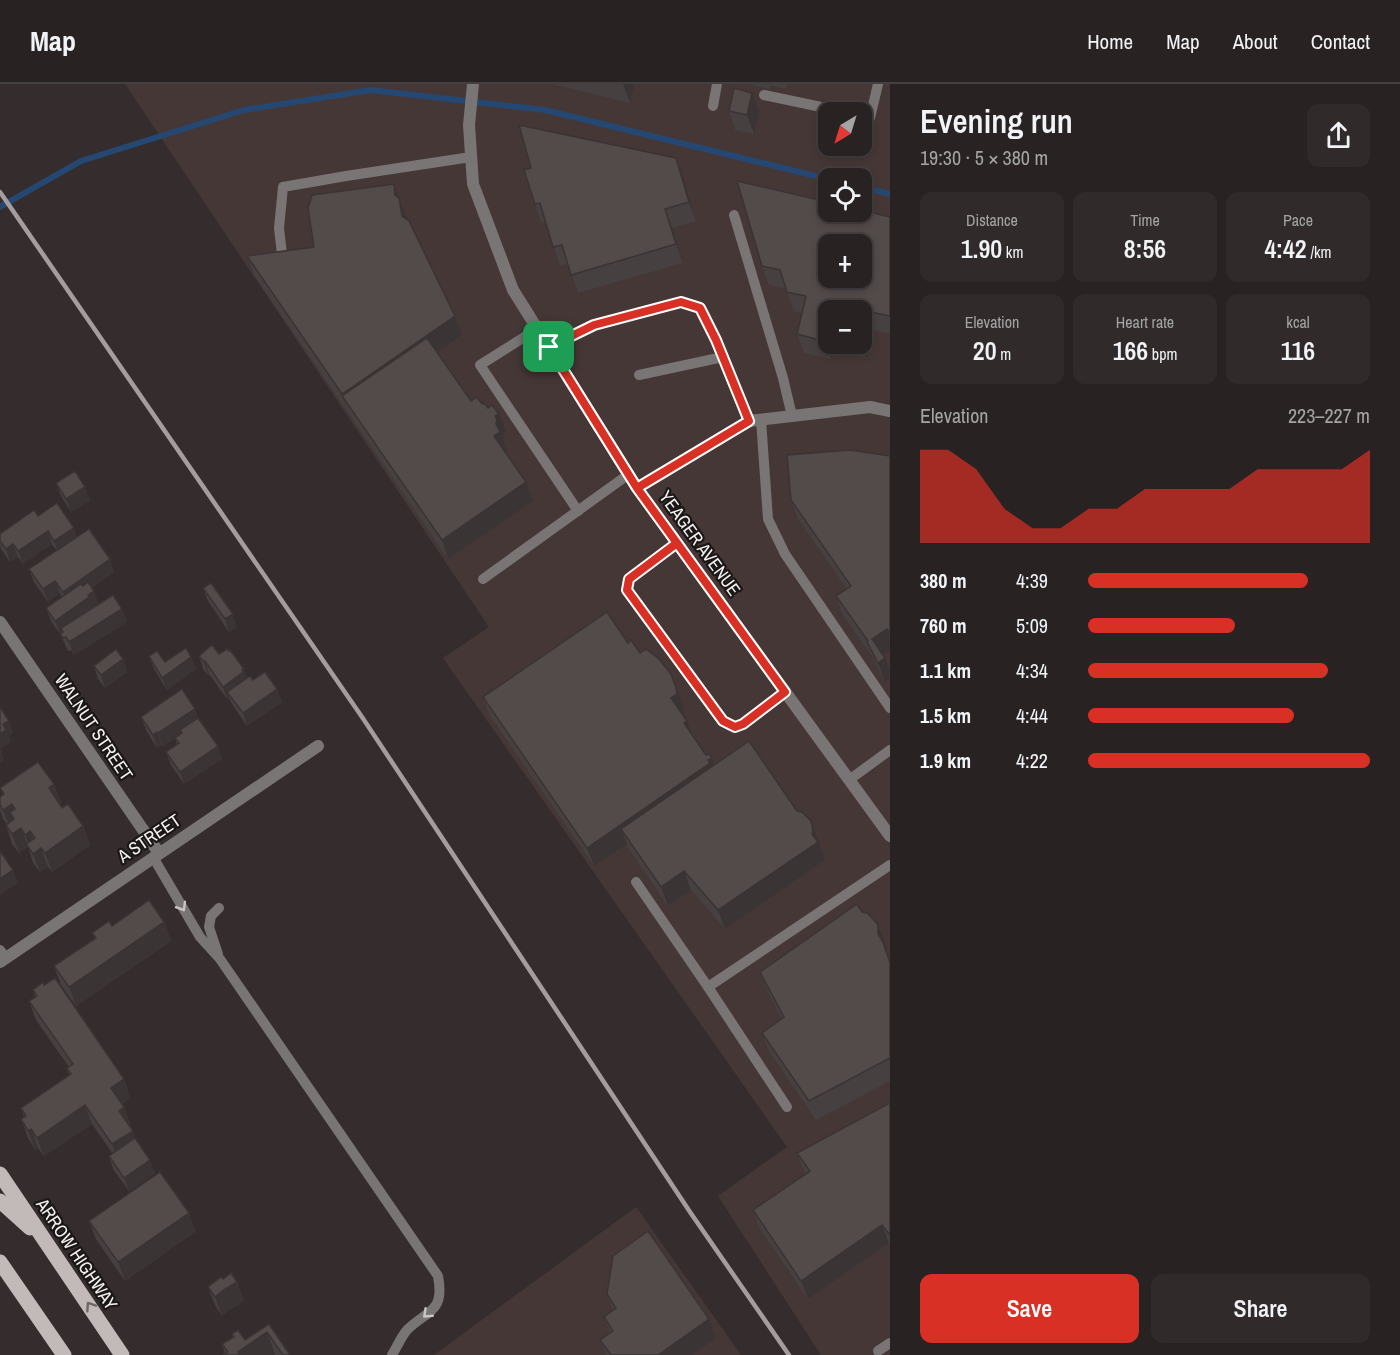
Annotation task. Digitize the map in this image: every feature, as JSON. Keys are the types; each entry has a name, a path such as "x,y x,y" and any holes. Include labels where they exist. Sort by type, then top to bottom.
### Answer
{"main road":[{"name":"ARROW HIGHWAY","path":"0,1174 122,1355"},
{"path":"0,1201 50,1247"},
{"path":"0,1262 64,1355"}],"street":[{"name":"YEAGER AVENUE","path":"473,84 469,125 473,184 513,290 637,488 890,836"},
{"path":"637,488 755,421 870,407 890,411"},
{"name":"WALNUT STREET","path":"0,621 156,855"},
{"name":"A STREET","path":"2,956 318,746"}],"lane":[{"path":"713,106 717,84"},
{"path":"872,110 878,84"},
{"path":"764,95 818,106"},
{"path":"283,263 279,228 283,187 471,157"},
{"path":"734,215 783,378 792,416"},
{"path":"549,347 594,325 681,302 700,308 755,421 768,519 785,554 890,708"},
{"path":"537,329 480,365 578,511"},
{"path":"639,375 723,357"},
{"path":"483,579 629,474"},
{"path":"677,543 629,579 627,590 723,721 735,727 743,724 785,692"},
{"path":"849,780 890,750"},
{"path":"156,855 200,937 220,960 438,1276 440,1287 438,1302 430,1313 406,1331 392,1355"},
{"path":"708,987 890,865"},
{"path":"636,882 787,1107"},
{"path":"219,908 211,916 209,927 220,960"},
{"path":"878,1351 890,1343"}],"shaded area":[{"path":"125,84 890,84 890,1355 821,1355 718,1196 787,1147 443,658 489,627"},
{"path":"636,1207 741,1355 434,1355"}],"building":[{"path":"734,88 752,93 747,115 729,111"},
{"path":"519,125 676,158 689,202 665,209 676,244 571,275 562,245 553,247 540,203 535,204 524,170 531,168"},
{"path":"737,181 818,200 818,222 872,222 872,213 890,217 890,316 872,312 872,300 818,300 818,339 797,334 806,296 787,292 780,270 762,266"},
{"path":"394,184 402,216 409,221 455,316 342,394 247,256 314,247 308,208 312,195"},
{"path":"427,338 471,401 477,397 488,408 492,405 499,414 495,416 500,432 494,436 526,482 442,540 342,396"},
{"path":"850,450 890,456 890,634 887,629 872,639 885,658 878,663 868,641 836,596 851,586 791,500 787,455"},
{"path":"75,471 85,487 66,499 56,483"},
{"path":"57,503 74,528 54,541 48,531 18,551 13,544 6,549 0,541 0,534 34,510 38,516"},
{"path":"89,529 110,559 63,592 55,581 43,589 29,569"},
{"path":"88,582 94,591 88,595 89,597 55,621 46,608 81,584 83,586"},
{"path":"211,583 233,614 225,619 203,588"},
{"path":"113,595 122,609 69,642 66,637 63,638 60,633 63,632 61,628"},
{"path":"607,612 628,643 631,640 640,653 646,649 659,659 671,674 677,694 671,698 687,721 684,723 706,755 709,754 712,758 708,760 710,763 587,848 483,697"},
{"path":"212,645 219,654 227,649 230,650 244,669 223,687 199,656"},
{"path":"186,648 191,657 162,678 149,656 157,651 165,662"},
{"path":"116,649 123,659 101,675 94,666"},
{"path":"265,672 277,689 243,713 227,692 250,676 253,680"},
{"path":"182,689 195,709 153,735 141,717"},
{"path":"0,707 9,721 3,724 6,730 0,734"},
{"path":"198,718 218,746 180,772 166,752 179,743 175,738 182,733 180,730"},
{"path":"749,741 797,811 802,812 811,821 812,834 818,842 718,910 684,871 661,887 621,829"},
{"path":"38,762 54,784 49,788 62,808 68,804 83,826 45,853 41,848 33,854 26,844 35,838 30,831 25,835 21,828 12,834 6,825 14,819 10,812 15,809 12,804 3,810 0,797 4,794 0,788"},
{"path":"0,851 13,870 0,879"},
{"path":"149,900 164,922 69,987 54,966 96,938 92,933 109,921 112,926"},
{"path":"857,904 862,912 867,913 878,925 878,934 890,963 890,1058 809,1101 762,1033 784,1017 760,972"},
{"path":"55,978 124,1079 111,1088 124,1107 119,1111 133,1131 112,1144 85,1105 37,1138 31,1129 28,1131 21,1119 26,1116 21,1108 71,1074 67,1068 73,1064 29,1001 37,996 33,990 43,982 44,985"},
{"path":"890,1103 890,1235 882,1225 801,1281 753,1210 810,1171 797,1153"},
{"path":"135,1138 150,1160 124,1178 109,1156"},
{"path":"160,1172 189,1213 118,1262 89,1221"},
{"path":"648,1231 709,1319 658,1355 611,1355 600,1340 613,1331 604,1317 616,1308 607,1294 613,1256"},
{"path":"231,1273 237,1282 215,1297 208,1287"},
{"path":"269,1324 290,1355 283,1355 267,1332 238,1352 240,1355 223,1355 228,1352 222,1344 234,1337 232,1334 238,1330 245,1340"}],"waterway":[{"path":"0,207 81,161 244,110 371,90 545,110 818,177"},
{"path":"872,190 890,194"}],"railway":[{"path":"0,192 362,717 690,1212 789,1355"}],"route":[{"path":"549,347 594,325 681,302 700,308 716,340 749,421 637,488 677,543 635,573 629,579 627,590 723,721 735,727 743,724 785,692 637,488 549,347"}]}
